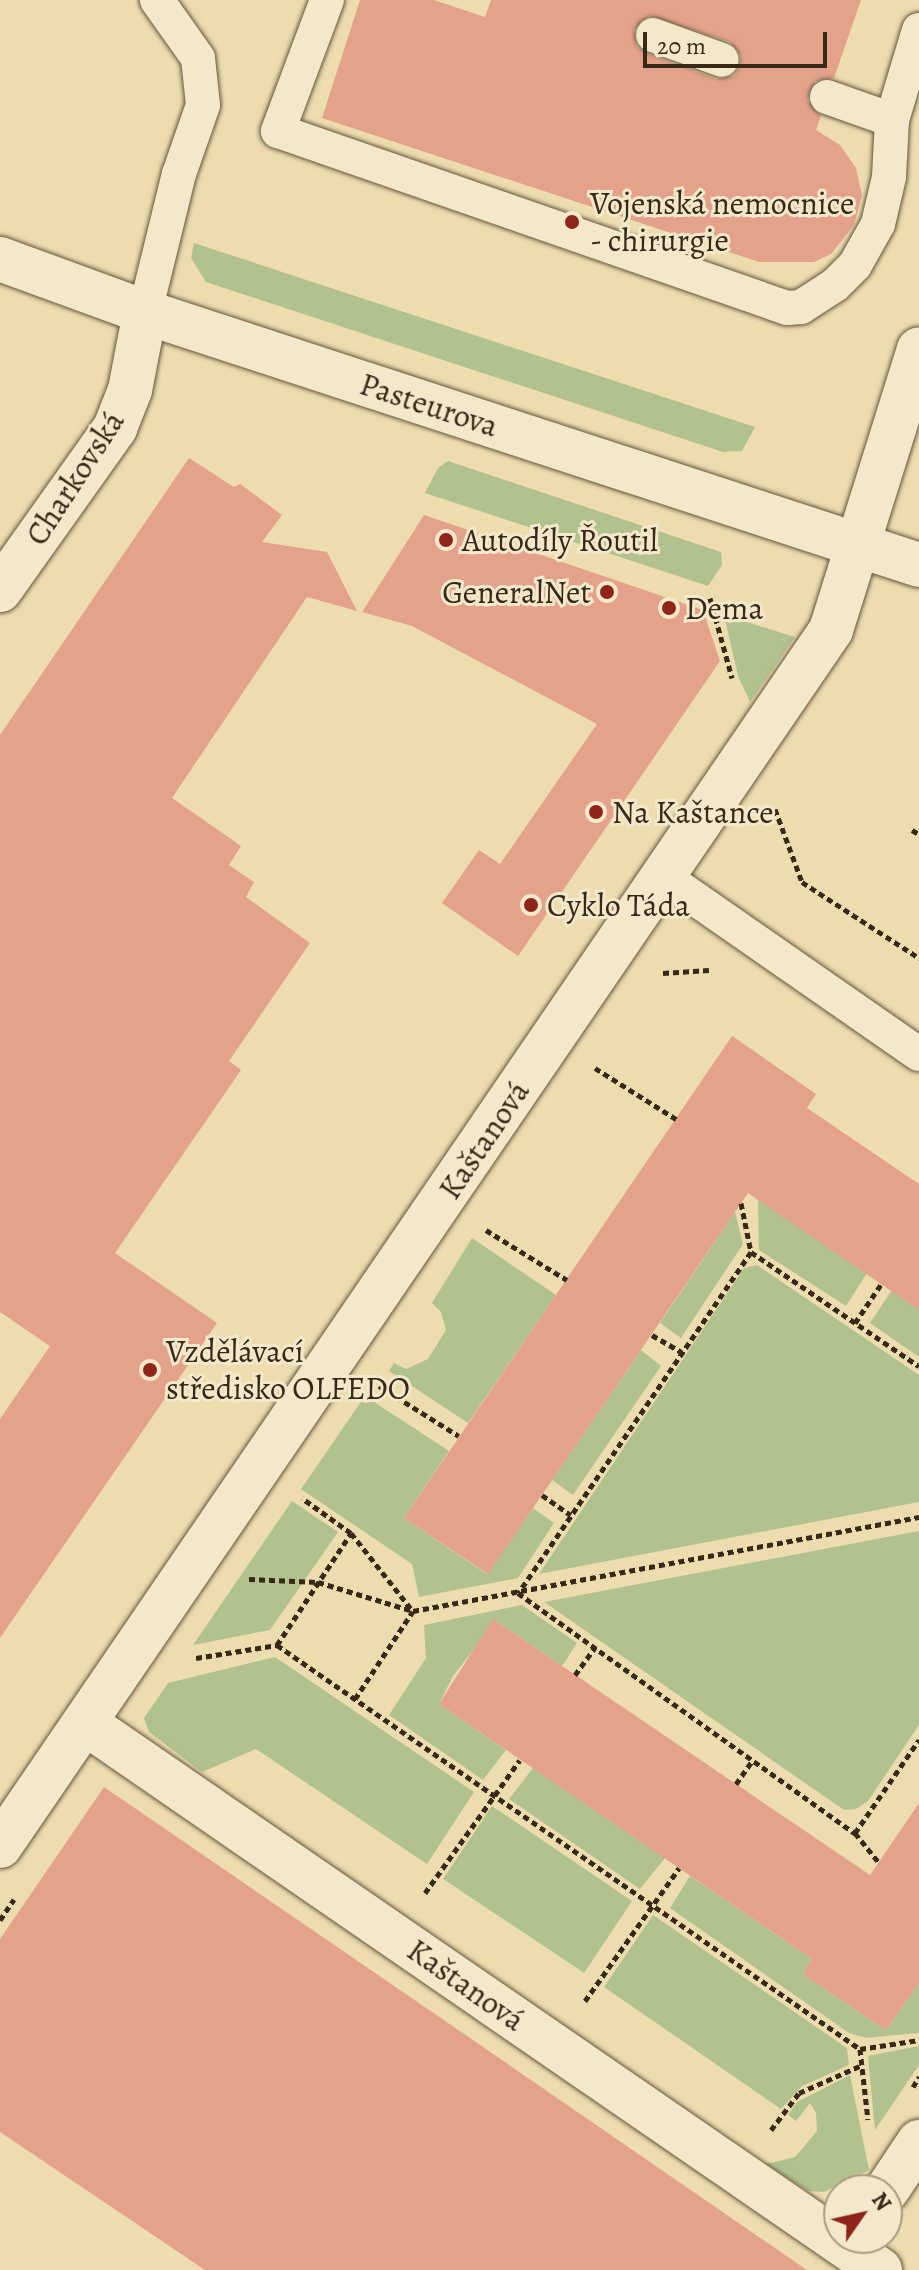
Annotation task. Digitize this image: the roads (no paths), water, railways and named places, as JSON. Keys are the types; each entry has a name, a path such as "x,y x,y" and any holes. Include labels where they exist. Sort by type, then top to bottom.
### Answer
{"street":[{"name":"Pasteurova","path":"0,259 145,312 919,565"},
{"name":"Charkovská","path":"0,590 115,428 130,390 145,312"},
{"path":"861,545 919,350"},
{"name":"Kaštanová","path":"1,1843 831,630 861,545"},
{"name":"Kaštanová","path":"85,1723 738,2173 823,2228"},
{"path":"898,2174 919,2142"}],"lane":[{"path":"145,312 179,174 203,105 198,58 157,0"},
{"path":"327,0 278,131 787,308 801,307 835,285 865,248 885,204 892,120 919,30"},
{"path":"653,35 722,60"},
{"path":"827,97 892,120"},
{"path":"664,877 919,1054"}],"place":[{"name":"Vojenská nemocnice - chirurgie","path":"572,222"},
{"name":"Autodíly Řoutil","path":"446,540"},
{"name":"GeneralNet","path":"607,592"},
{"name":"Dema","path":"669,608"},
{"name":"Na Kaštance","path":"596,812"},
{"name":"Cyklo Táda","path":"531,905"},
{"name":"Vzdělávací středisko OLFEDO","path":"150,1370"}]}
